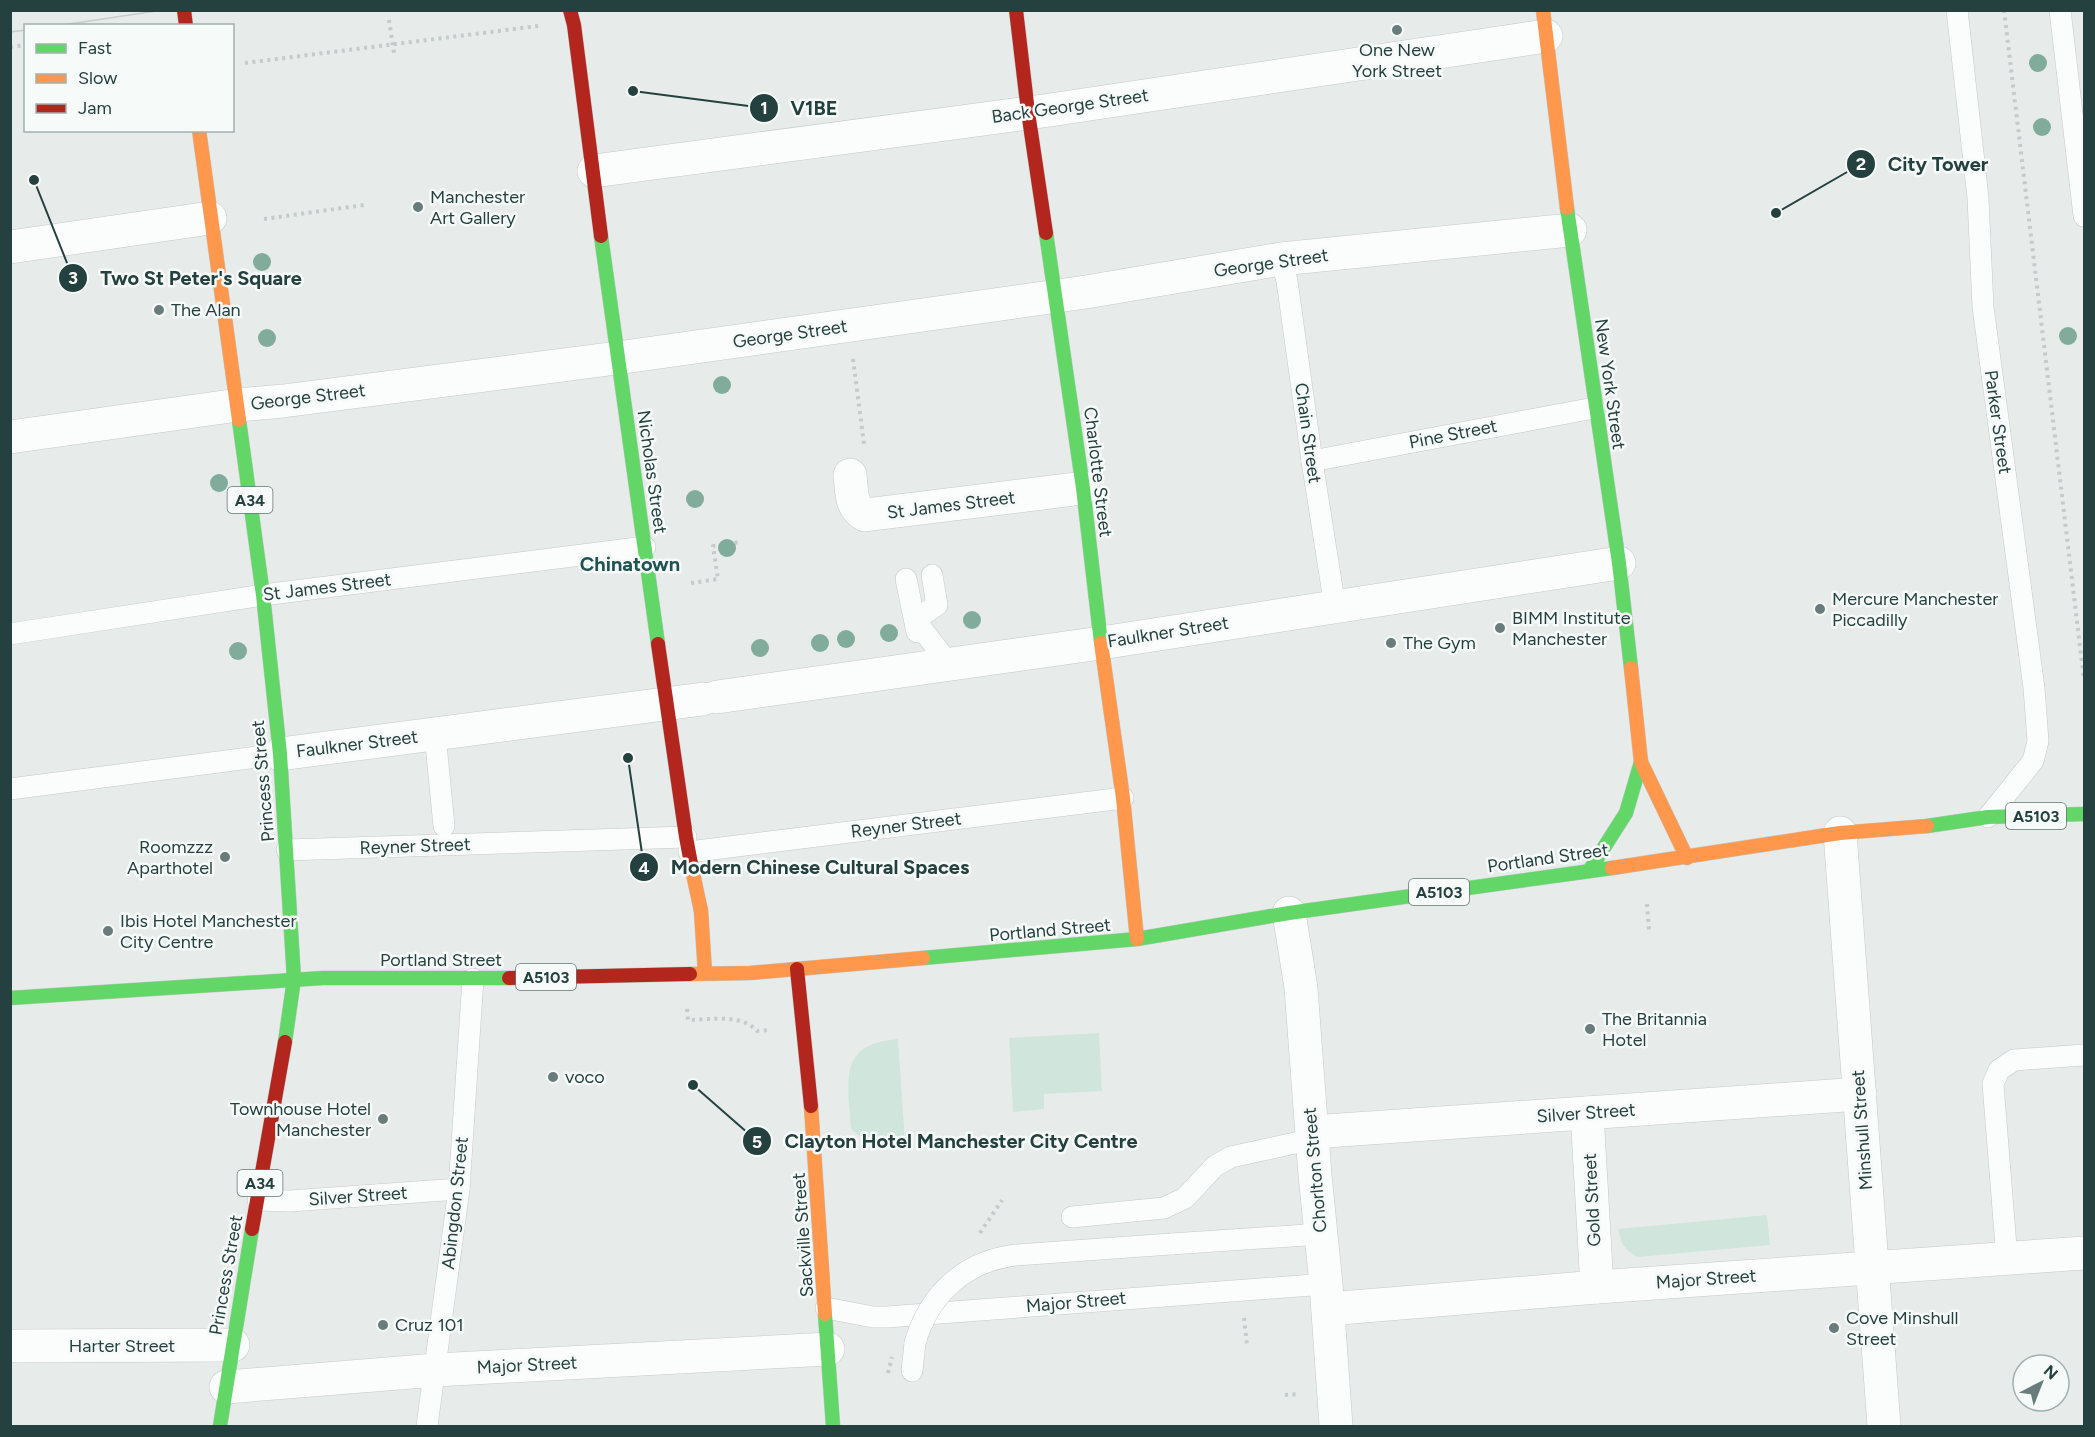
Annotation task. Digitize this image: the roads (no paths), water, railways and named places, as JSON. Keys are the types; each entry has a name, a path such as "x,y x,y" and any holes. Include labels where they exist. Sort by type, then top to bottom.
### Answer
{"main road":[{"name":"Nicholas Street","path":"570,10 574,24 617,358 667,703 688,845 701,911 705,973"},
{"name":"Charlotte Street","path":"1016,10 1028,112 1083,488 1101,643 1123,798 1137,939"},
{"name":"New York Street","path":"1545,23 1569,230 1618,563 1641,762 1687,858"},
{"name":"Princess Street","path":"199,132 263,595 280,754 294,979 220,1426"},
{"name":"New York Street","path":"1589,871 1626,813 1641,762"},
{"name":"Portland Street","path":"10,998 294,979 393,977 473,979 797,969 1137,939 1289,913 1687,858 1840,833 1940,825 1988,818 2085,814"},
{"name":"Sackville Street","path":"797,969 809,1078 833,1426"}],"street":[{"name":"Back George Street","path":"594,171 1028,112 1545,23"},
{"path":"10,247 210,218"},
{"name":"George Street","path":"10,437 237,405 283,402 617,358 1056,296 1281,259 1569,230"},
{"name":"St James Street","path":"857,462 853,504 858,511 866,515 1083,488"},
{"name":"Faulkner Street","path":"280,754 710,698 1101,643 1618,563"},
{"name":"Minshull Street","path":"1840,833 1884,1426"},
{"name":"Chorlton Street","path":"1289,913 1301,988 1336,1426"},
{"name":"Silver Street","path":"1312,1136 1587,1113 1860,1094"},
{"name":"Gold Street","path":"1587,1113 1598,1287"},
{"name":"Major Street","path":"1327,1297 1598,1287 2085,1253"},
{"name":"Harter Street","path":"10,1346 233,1345"},
{"name":"Major Street","path":"226,1387 436,1370 828,1349"}],"lane":[{"name":"Parker Street","path":"1957,10 1978,198 1983,307 2034,688 2038,741 2034,760 1988,818"},
{"path":"2060,10 2085,216"},
{"name":"Chain Street","path":"1281,259 1287,281 1335,606"},
{"name":"Pine Street","path":"1312,460 1594,408"},
{"name":"St James Street","path":"10,634 263,595 645,547"},
{"path":"915,620 937,605 932,575"},
{"path":"906,579 915,620 937,666"},
{"path":"435,734 444,826"},
{"name":"Faulkner Street","path":"10,789 280,754"},
{"name":"Reyner Street","path":"287,850 688,845 1123,798"},
{"name":"Abingdon Street","path":"427,1426 459,1189 473,979"},
{"path":"2007,1259 1993,1084 1999,1070 2014,1060 2085,1055"},
{"path":"1072,1217 1164,1208 1185,1197 1222,1161 1312,1136"},
{"name":"Silver Street","path":"258,1200 290,1201 459,1189"},
{"path":"912,1371 915,1343 926,1316 939,1297 964,1272 996,1257 1321,1234"},
{"name":"Major Street","path":"826,1308 873,1317 887,1317 1327,1297"}],"tram line":[{"path":"69,24 163,10"},
{"path":"10,32 24,30"}],"place":[{"name":"One New York Street","path":"1397,30"},
{"name":"V1BE","path":"633,91"},
{"name":"Two St Peter's Square","path":"34,180"},
{"name":"Manchester Art Gallery","path":"418,207"},
{"name":"City Tower","path":"1776,213"},
{"name":"The Alan","path":"159,310"},
{"name":"Mercure Manchester Piccadilly","path":"1820,609"},
{"name":"BIMM Institute Manchester","path":"1500,628"},
{"name":"The Gym","path":"1391,643"},
{"name":"Modern Chinese Cultural Spaces","path":"628,758"},
{"name":"Roomzzz Aparthotel","path":"225,857"},
{"name":"Ibis Hotel Manchester City Centre","path":"108,931"},
{"name":"The Britannia Hotel","path":"1590,1029"},
{"name":"voco","path":"553,1077"},
{"name":"Clayton Hotel Manchester City Centre","path":"693,1085"},
{"name":"Townhouse Hotel Manchester","path":"383,1119"},
{"name":"Cruz 101","path":"383,1325"},
{"name":"Cove Minshull Street","path":"1834,1328"}],"district":[{"name":"Chinatown","path":"630,564"}]}
